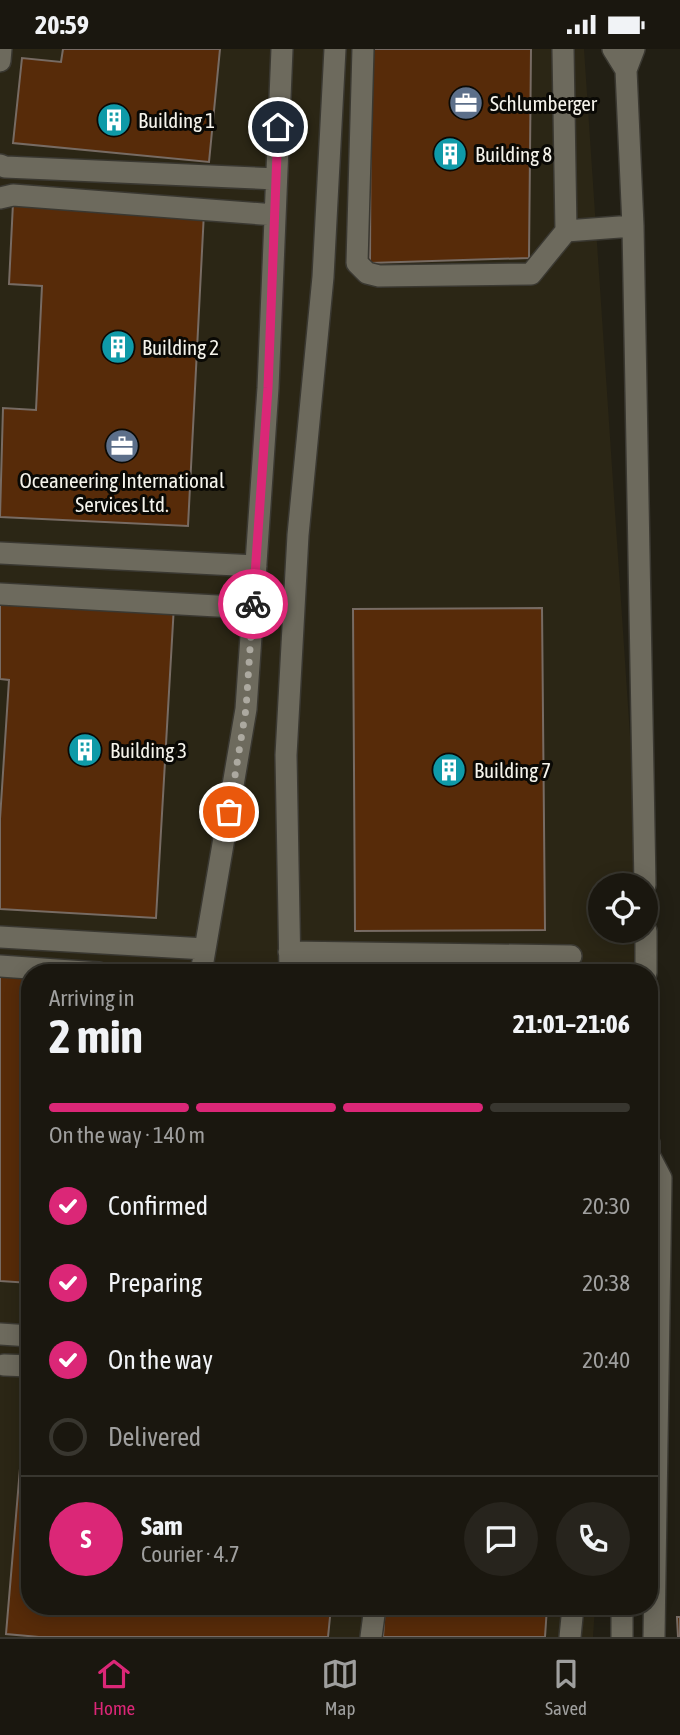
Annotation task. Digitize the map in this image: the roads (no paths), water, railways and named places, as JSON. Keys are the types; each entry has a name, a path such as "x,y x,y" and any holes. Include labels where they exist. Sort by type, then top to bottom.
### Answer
{"street":[{"path":"0,61 1,49"},
{"path":"202,964 246,709 268,388 282,49"},
{"path":"335,49 323,277 298,535 286,755 289,962 570,956"},
{"path":"363,49 357,263 367,273 379,276 531,274 566,231 563,49"},
{"path":"613,49 626,70"},
{"path":"634,49 626,70 633,226 645,873"},
{"path":"0,165 276,180"},
{"path":"0,198 13,195 275,215"},
{"path":"566,231 633,226"},
{"path":"0,553 256,566"},
{"path":"0,594 253,608"},
{"path":"0,937 205,949"},
{"path":"646,943 646,964"},
{"path":"0,966 21,967"},
{"path":"658,1172 661,1178 658,1240"},
{"path":"0,1334 21,1335"},
{"path":"4,1365 21,1366"},
{"path":"371,1637 374,1615"},
{"path":"570,1637 572,1615"},
{"path":"622,1615 622,1637"},
{"path":"654,1615 654,1637"}],"place":[{"name":"Schlumberger","path":"466,103"},
{"name":"Building 1","path":"114,120"},
{"name":"Building 8","path":"450,154"},
{"name":"Building 2","path":"118,347"},
{"name":"Oceaneering International Services Ltd.","path":"122,446"},
{"name":"Building 3","path":"85,750"},
{"name":"Building 7","path":"449,770"}]}
